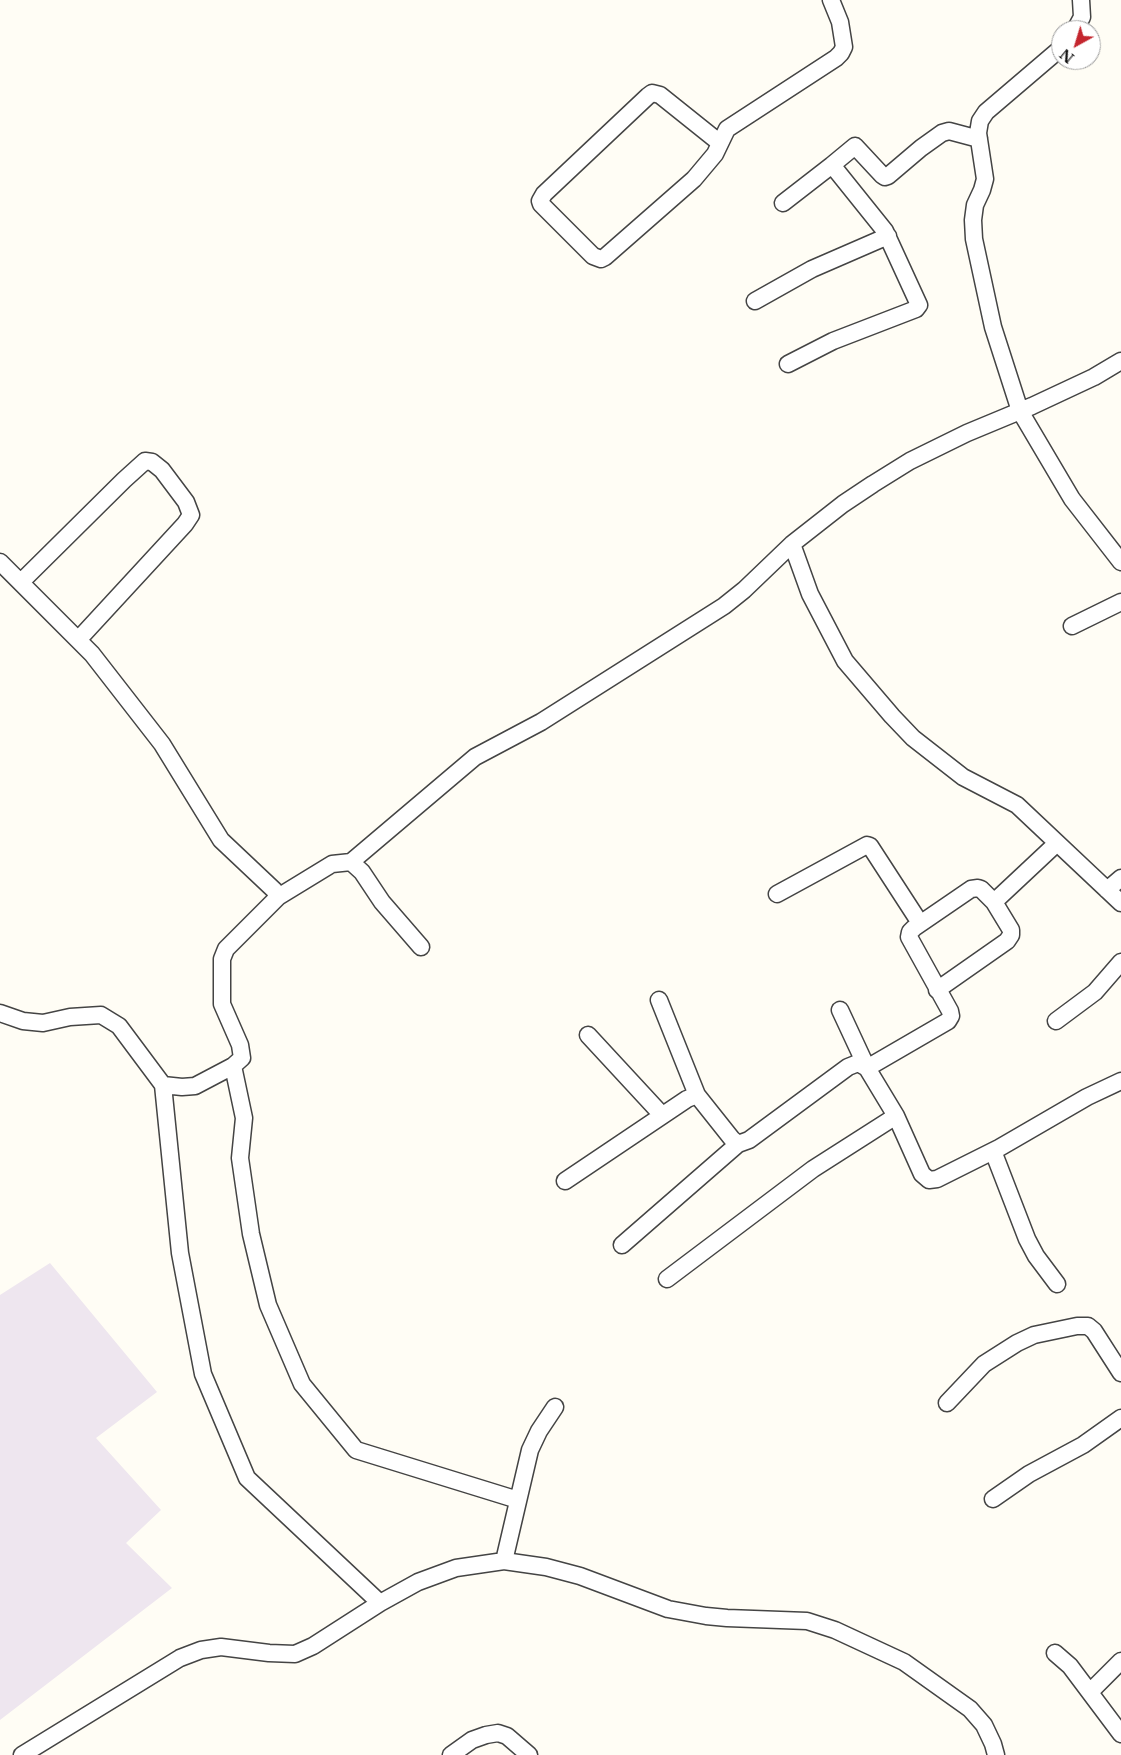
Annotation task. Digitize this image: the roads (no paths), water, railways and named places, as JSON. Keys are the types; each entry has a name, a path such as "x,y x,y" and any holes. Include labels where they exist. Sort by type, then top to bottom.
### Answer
{"street":[{"path":"720,143 660,95 652,93 551,188 540,201 593,256 601,259 605,257 694,179 715,154 727,129 731,125 841,53 844,48 840,22 831,0"},
{"path":"1080,20 1082,17 1081,0"},
{"path":"1051,57 986,112 980,121 978,133 985,179 972,220 974,239 992,327 1020,411 1072,499 1121,562"},
{"path":"784,203 855,146 882,175 888,176 942,133 949,131 979,139"},
{"path":"788,364 833,341 916,309 919,305 919,301 882,226 832,165"},
{"path":"755,301 812,269 888,236"},
{"path":"163,1084 182,1087 195,1086 233,1066 242,1058 240,1045 222,1004 222,959 226,949 278,896 332,864 351,862 475,758 541,722 724,606 744,590 792,544 843,504 910,461 967,433 1094,377 1121,362"},
{"path":"21,582 145,461 152,462 162,470 186,502 191,515 185,524 78,640"},
{"path":"792,544 810,594 838,650 854,673 913,738 963,777 1017,805 1121,903"},
{"path":"0,562 92,654 162,744 222,840 278,896"},
{"path":"1072,626 1121,602"},
{"path":"994,902 1057,843"},
{"path":"778,894 866,845 870,846 920,923"},
{"path":"351,862 362,872 382,902 421,947"},
{"path":"1107,890 1121,878"},
{"path":"867,1068 948,1021 951,1016 950,1011 937,990 909,937 910,932 920,923 971,889 981,889 994,902 1011,930 1011,936 1008,941 937,990"},
{"path":"1056,1021 1095,992 1121,962"},
{"path":"659,1000 697,1095 738,1144"},
{"path":"840,1010 867,1068 896,1116 922,1174 929,1180 937,1179 992,1151 1087,1097 1121,1081"},
{"path":"0,1013 23,1021 43,1023 70,1017 101,1015 118,1026 163,1084 180,1253 203,1374 247,1478 380,1602"},
{"path":"588,1034 662,1115"},
{"path":"622,1245 738,1144 749,1140 848,1067 858,1063 867,1068"},
{"path":"233,1066 244,1118 240,1158 251,1234 268,1305 302,1384 356,1450 518,1500"},
{"path":"565,1181 662,1115 697,1095"},
{"path":"666,1279 813,1169 896,1116"},
{"path":"992,1151 1027,1239 1036,1256 1057,1284"},
{"path":"947,1403 984,1364 1017,1343 1034,1335 1077,1326 1088,1326 1094,1331 1121,1373"},
{"path":"504,1561 530,1450 539,1431 555,1407"},
{"path":"993,1499 1029,1474 1083,1445 1121,1418"},
{"path":"22,1755 180,1658 201,1650 221,1647 269,1654 295,1654 314,1646 380,1602 418,1582 456,1568 504,1561 546,1567 580,1576 668,1609 727,1618 807,1621 834,1630 904,1662 970,1709 984,1725 996,1755"},
{"path":"1055,1652 1070,1666 1121,1734"},
{"path":"1090,1692 1121,1660"},
{"path":"451,1755 472,1740 498,1733 507,1736 528,1755"}]}
